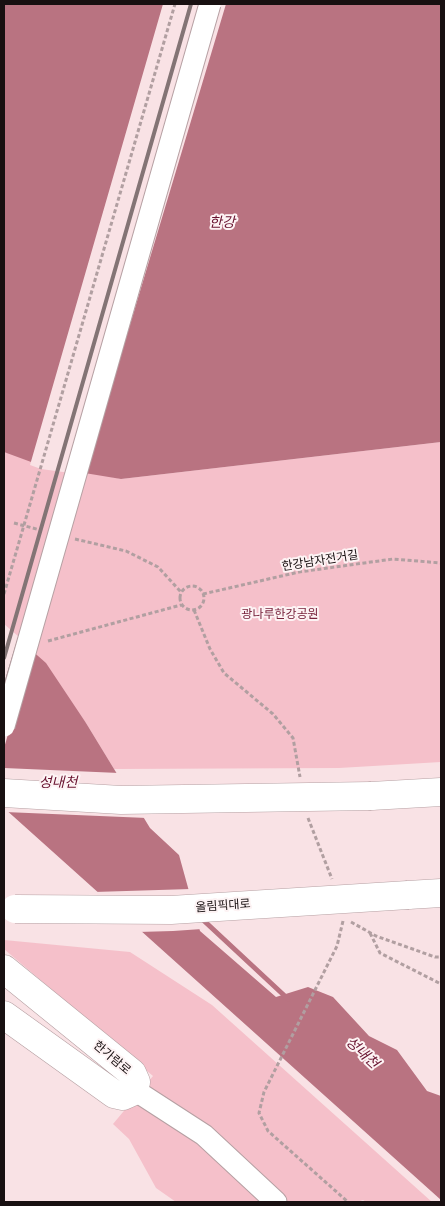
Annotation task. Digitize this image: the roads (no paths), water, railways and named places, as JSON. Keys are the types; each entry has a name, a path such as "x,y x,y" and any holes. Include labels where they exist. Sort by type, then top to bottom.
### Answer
{"main road":[{"path":"4,793 121,800 371,796 441,792"},
{"name":"올림픽대로","path":"9,908 171,910 441,893"},
{"name":"한가람로","path":"4,969 132,1073 136,1082 133,1090 128,1095 114,1094 4,1015"}],"street":[{"path":"4,726 210,4"},
{"path":"133,1090 204,1135 276,1202"}],"water":[{"name":"한강","path":"4,4 441,4 441,442 121,479 42,466 4,452"},
{"name":"성내천","path":"4,626 46,663 86,723 150,828 179,855 200,931 276,997 308,987 333,997 369,1036 397,1050 427,1091 441,1096 441,1200 4,808"}],"waterway":[{"name":"성내천","path":"201,918 288,999"}],"railway":[{"path":"4,658 191,4"},
{"path":"4,690 71,469 203,4"}],"park label":[{"name":"광나루한강공원","path":"280,615"}]}
